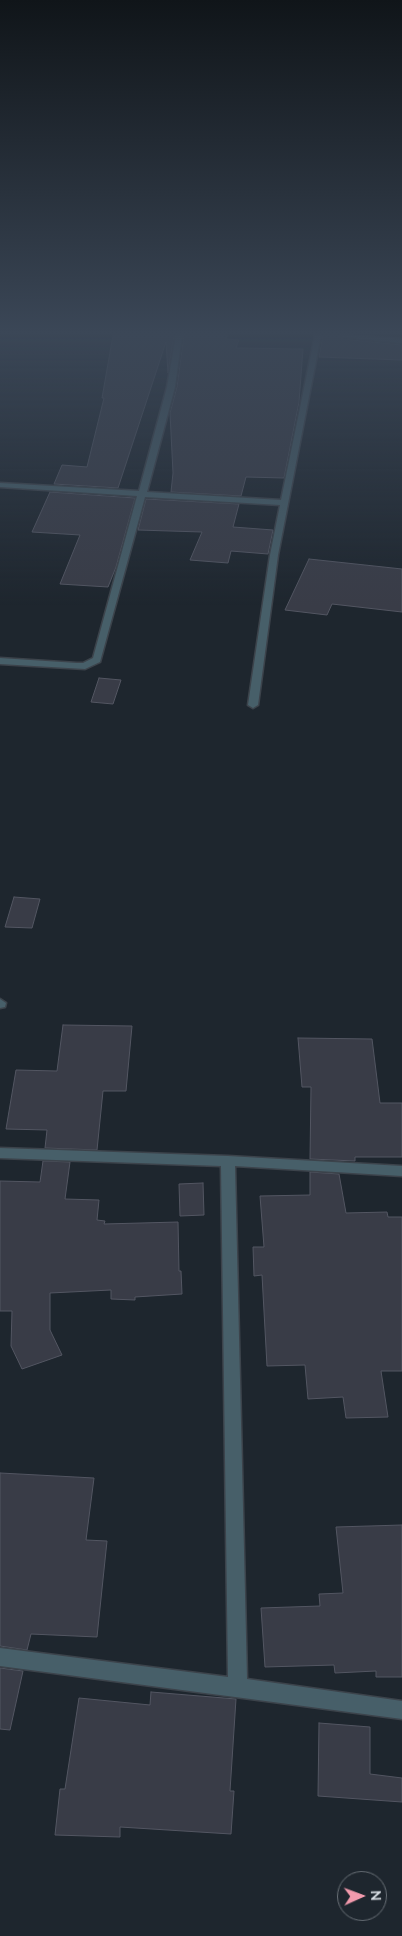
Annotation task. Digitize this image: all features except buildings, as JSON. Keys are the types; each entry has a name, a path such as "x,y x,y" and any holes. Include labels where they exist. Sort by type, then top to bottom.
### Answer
{"street":[{"path":"0,660 85,666 97,660 161,425"},
{"path":"253,705 274,555 300,425"},
{"path":"0,485 284,503"},
{"path":"0,1153 228,1161 402,1171"},
{"path":"228,1161 238,1687"},
{"path":"0,1657 402,1710"}]}
